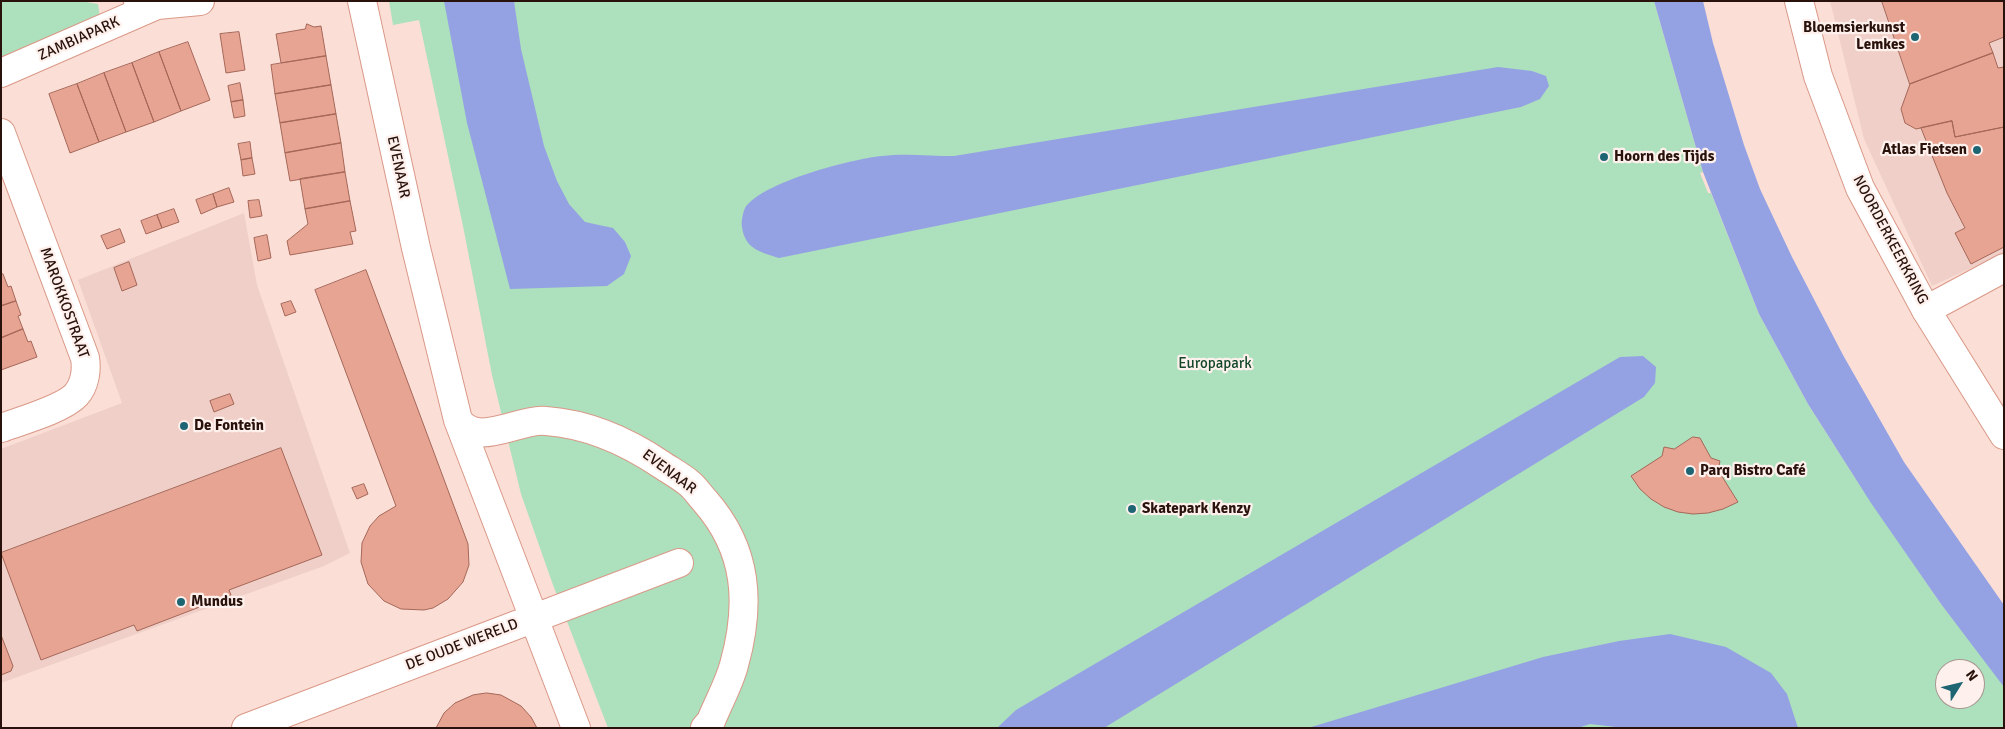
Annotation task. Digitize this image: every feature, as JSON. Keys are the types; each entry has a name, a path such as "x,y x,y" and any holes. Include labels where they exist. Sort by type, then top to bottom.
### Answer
{"street":[{"name":"ZAMBIAPARK","path":"1,73 146,3 200,1"},
{"name":"EVENAAR","path":"362,1 416,248 458,420 576,728"},
{"name":"NOORDERKEERKRING","path":"1799,1 1818,76 1860,188 1926,310 2004,435"},
{"name":"MAROKKOSTRAAT","path":"1,133 85,358 87,370 76,395 62,405 1,428"},
{"path":"1926,310 2004,268"},
{"name":"EVENAAR","path":"458,420 463,428 478,434 544,420 591,429 638,449 690,484 717,514 733,542 742,576 744,611 734,666 711,721 705,728"},
{"name":"DE OUDE WERELD","path":"246,728 679,563"}],"shaded area":[{"path":"1830,1 2004,1 2004,253 1932,286 1864,139"},
{"name":"De Fontein","path":"244,213 257,285 350,553 324,566 1,683 1,449 122,403 78,280"}],"green space":[{"path":"1,1 80,1 98,4 101,24 1,59"},
{"name":"Europapark","path":"389,1 1654,1 1703,172 1700,173 1708,193 1711,193 1759,314 1808,404 1859,484 1941,604 1984,659 1935,659 1935,709 1985,709 1985,660 2004,684 2004,728 608,728 553,585 521,494 492,375 463,226 419,20 393,25"}],"water":[{"path":"444,1 514,1 521,49 544,146 557,181 569,204 585,222 613,228 625,242 631,256 624,274 607,286 510,289 467,123"},
{"path":"1654,1 1703,1 1713,43 1744,145 1760,189 1792,257 1843,355 1904,462 2004,605 2004,687 1985,662 1985,659 1983,659 1941,604 1871,503 1808,404 1759,314 1703,172"},
{"path":"1498,67 1532,71 1546,76 1549,86 1540,99 1521,107 779,258 750,245 746,240 742,227 742,217 745,208 754,198 769,189 808,173 868,158 891,155 954,156"},
{"path":"1643,356 1656,367 1655,383 1644,397 1104,728 997,728 1016,710 1620,357"},
{"path":"1670,634 1726,647 1771,673 1787,694 1798,728 1624,728 1590,724 1578,728 1308,728 1543,657 1619,641"}],"building":[{"path":"1882,1 2004,1 2004,37 1989,43 1993,53 1910,84"},
{"path":"307,24 314,27 321,26 326,56 281,63 276,34 305,29"},
{"path":"239,32 245,70 226,73 220,34"},
{"path":"188,42 210,100 181,111 159,52"},
{"path":"159,52 181,111 154,122 132,63"},
{"path":"1993,53 1998,68 2004,67 2004,127 1955,137 1952,121 1916,129 1905,123 1901,109 1910,84"},
{"path":"326,56 331,85 275,94 271,65"},
{"path":"132,63 154,122 126,132 104,73"},
{"path":"104,73 126,132 99,142 77,84"},
{"path":"240,83 243,100 231,102 228,86"},
{"path":"77,84 99,142 70,153 49,94"},
{"path":"331,85 336,114 280,123 275,94"},
{"path":"243,100 245,116 234,118 231,102"},
{"path":"336,114 341,143 285,153 280,123"},
{"path":"1952,121 1955,137 2004,127 2004,247 1971,264 1955,233 1965,228 1947,193 1921,128"},
{"path":"250,142 252,158 241,160 238,144"},
{"path":"341,143 345,172 290,181 285,153"},
{"path":"252,158 255,174 243,176 241,160"},
{"path":"345,172 350,201 305,209 300,179"},
{"path":"229,188 234,202 217,207 213,194"},
{"path":"213,194 217,207 201,214 196,200"},
{"path":"259,200 262,216 250,218 248,201"},
{"path":"350,201 356,231 350,232 353,244 290,255 287,241 308,224 305,209"},
{"path":"174,209 179,222 162,228 157,215"},
{"path":"157,215 162,228 146,234 141,221"},
{"path":"120,229 125,242 107,249 101,236"},
{"path":"267,235 271,258 258,261 254,238"},
{"path":"129,262 137,285 122,291 114,268"},
{"path":"366,270 468,544 469,565 463,582 448,599 433,608 424,610 401,609 384,601 368,584 361,562 362,543 370,526 379,516 396,506 315,290"},
{"path":"3,274 8,287 11,286 16,301 1,306 1,275"},
{"path":"16,301 21,315 18,316 23,329 1,338 1,306"},
{"path":"291,301 296,312 285,316 281,304"},
{"path":"23,329 28,342 31,341 37,357 1,370 1,338"},
{"path":"230,394 234,404 214,412 210,401"},
{"path":"1693,437 1700,438 1711,458 1720,461 1718,470 1738,502 1708,513 1678,512 1664,507 1651,499 1640,489 1631,476 1662,456 1664,447 1674,449"},
{"path":"281,448 322,555 229,590 231,595 137,631 134,625 41,660 1,553"},
{"path":"364,484 368,494 357,499 352,488"},
{"path":"1,635 13,666 11,671 1,675"},
{"path":"487,693 501,695 521,706 531,717 537,728 436,728 444,713 455,703 473,695"}],"place":[{"name":"Bloemsierkunst Lemkes","path":"1915,37"},
{"name":"Atlas Fietsen","path":"1977,150"},
{"name":"Hoorn des Tijds","path":"1604,157"},
{"name":"De Fontein","path":"184,426"},
{"name":"Parq Bistro Café","path":"1690,471"},
{"name":"Skatepark Kenzy","path":"1132,509"},
{"name":"Mundus","path":"181,602"}]}
